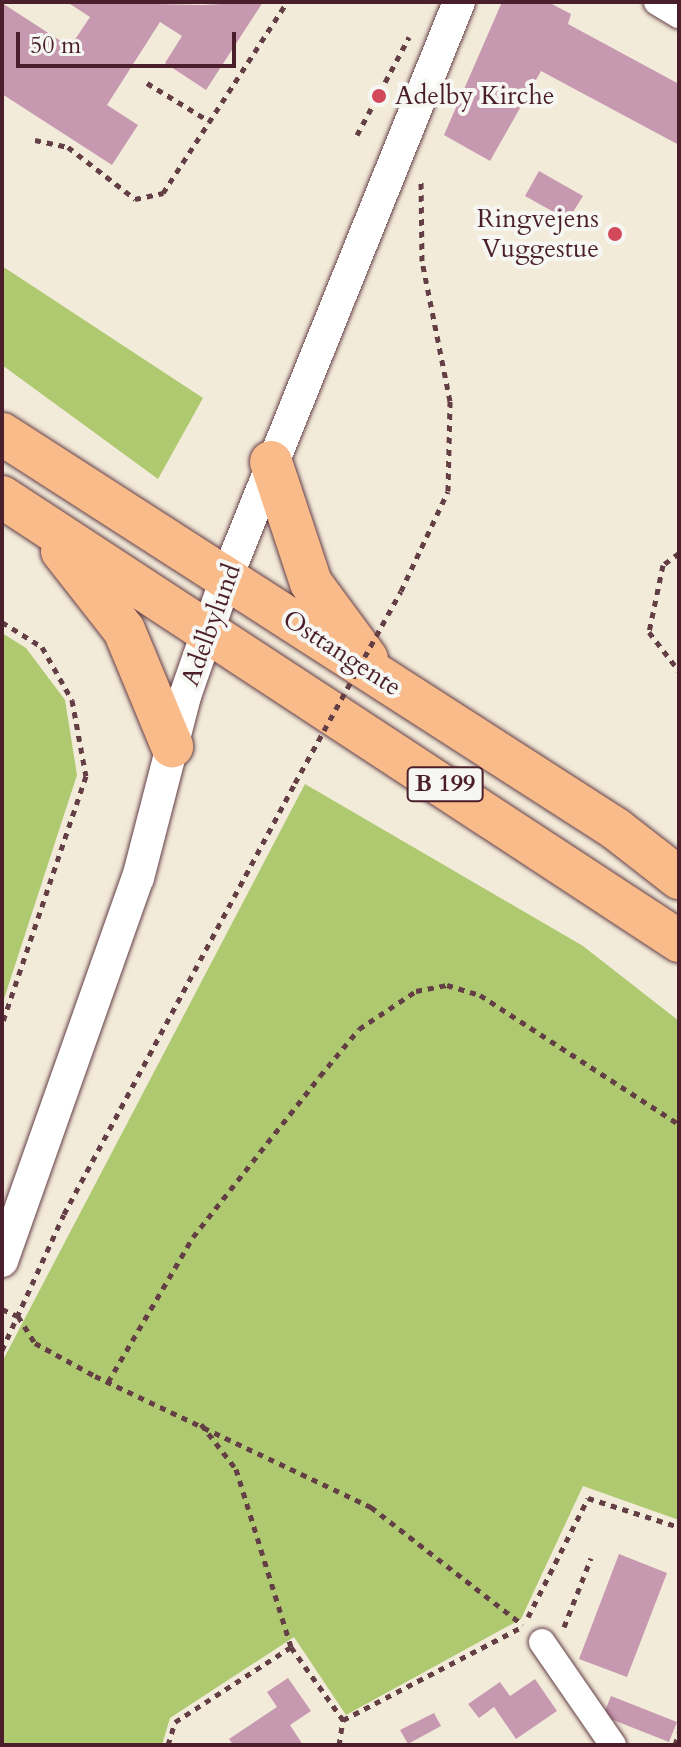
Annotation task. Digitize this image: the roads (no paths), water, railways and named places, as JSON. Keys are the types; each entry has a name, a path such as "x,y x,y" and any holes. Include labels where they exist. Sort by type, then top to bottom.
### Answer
{"main road":[{"name":"Osttangente","path":"2,434 616,829 679,878"},
{"path":"271,462 311,583 382,679"},
{"path":"17,507 124,630 172,746"},
{"name":"Osttangente","path":"17,507 209,630 679,941"}],"street":[{"name":"Adelbylund","path":"2,1261 138,878 172,746 226,579 459,2"},
{"path":"657,2 679,15"},
{"path":"539,1642 613,1745"}],"place":[{"name":"Adelby Kirche","path":"379,96"},
{"name":"Ringvejens Vuggestue","path":"615,234"}]}
